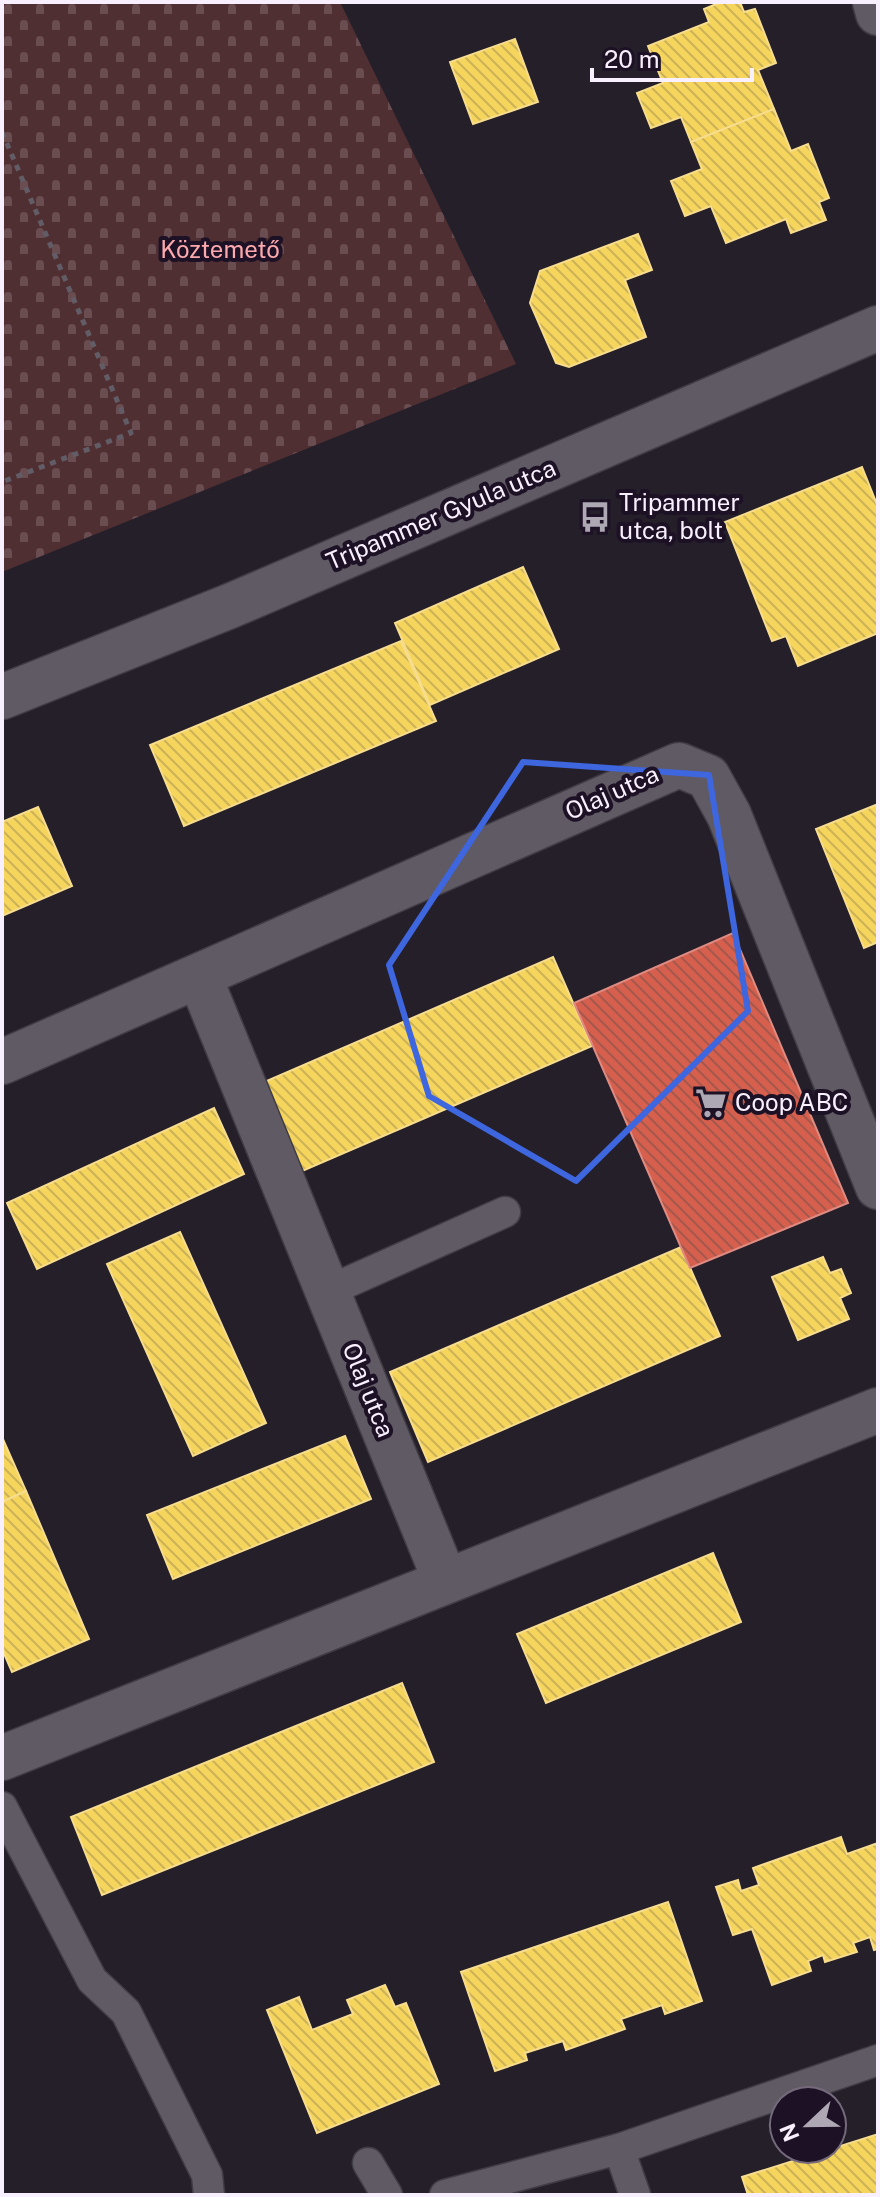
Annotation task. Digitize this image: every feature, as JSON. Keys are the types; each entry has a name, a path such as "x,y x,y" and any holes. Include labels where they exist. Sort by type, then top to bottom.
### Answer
{"street":[{"path":"875,2 878,13"},
{"name":"Tripammer Gyula utca","path":"2,697 244,600 878,328"},
{"name":"Olaj utca","path":"2,1062 200,978 679,765 694,768 708,777 729,815 878,1187"},
{"name":"Olaj utca","path":"200,978 445,1580"},
{"path":"2,1758 878,1410"}],"lane":[{"path":"328,1291 505,1212"},
{"path":"2,1807 92,1980 126,2012 207,2175 209,2195"},
{"path":"445,2195 619,2149 878,2060"},
{"path":"619,2149 635,2195"},
{"path":"368,2163 387,2195"}],"path":[{"path":"2,132 131,433 2,482"}],"highlighted area":[{"path":"523,762 709,775 748,1011 576,1181 429,1096 389,965"}],"green space":[{"name":"Köztemető","path":"2,2 340,2 516,364 2,572"}],"building: Homes":[{"path":"721,2 740,2 744,12 755,9 776,63 758,70 774,109 691,142 681,117 651,128 637,93 663,83 648,46 709,22 704,9"},
{"path":"515,39 538,102 473,124 450,62"},
{"path":"774,109 791,151 808,144 829,198 819,202 826,220 791,233 786,219 726,243 711,206 685,216 671,181 702,169 691,142"},
{"path":"638,234 652,270 625,280 646,337 569,367 556,363 530,303 540,271"},
{"path":"862,467 878,507 878,633 798,666 786,636 772,641 725,522"},
{"path":"523,567 559,649 430,705 395,623"},
{"path":"401,641 436,721 184,826 150,745"},
{"path":"878,804 878,942 864,948 816,829"},
{"path":"38,807 72,886 2,916 2,822"},
{"path":"553,957 592,1046 300,1172 262,1083"},
{"path":"214,1108 244,1174 37,1269 7,1203"},
{"path":"180,1232 266,1423 193,1456 107,1264"},
{"path":"681,1247 720,1336 428,1462 390,1372"},
{"path":"823,1257 830,1273 841,1269 851,1293 840,1298 849,1319 798,1340 772,1277"},
{"path":"345,1436 371,1499 173,1579 147,1515"},
{"path":"2,1437 26,1491 2,1502"},
{"path":"26,1491 89,1639 12,1672 2,1649 2,1502"},
{"path":"713,1553 741,1622 546,1703 517,1634"},
{"path":"402,1683 434,1762 102,1895 71,1817"},
{"path":"841,1837 847,1854 878,1843 878,1949 874,1950 870,1937 853,1943 857,1952 825,1962 823,1955 808,1961 811,1971 772,1985 752,1929 733,1935 716,1887 738,1880 741,1891 759,1885 753,1868"},
{"path":"668,1902 702,2001 665,2014 662,2005 621,2019 625,2029 566,2050 563,2041 525,2053 527,2060 495,2071 461,1972"},
{"path":"385,1985 395,2007 406,2003 439,2084 317,2133 267,2010 299,1997 312,2030 353,2014 347,2000"},
{"path":"878,2134 878,2195 748,2195 742,2177 780,2165 848,2165 848,2143"}],"building: Shops":[{"name":"Coop ABC","path":"733,933 848,1203 690,1268 574,1003"}],"place":[{"name":"Tripammer utca, bolt","path":"595,517"},
{"name":"Coop ABC","path":"711,1103"}]}
